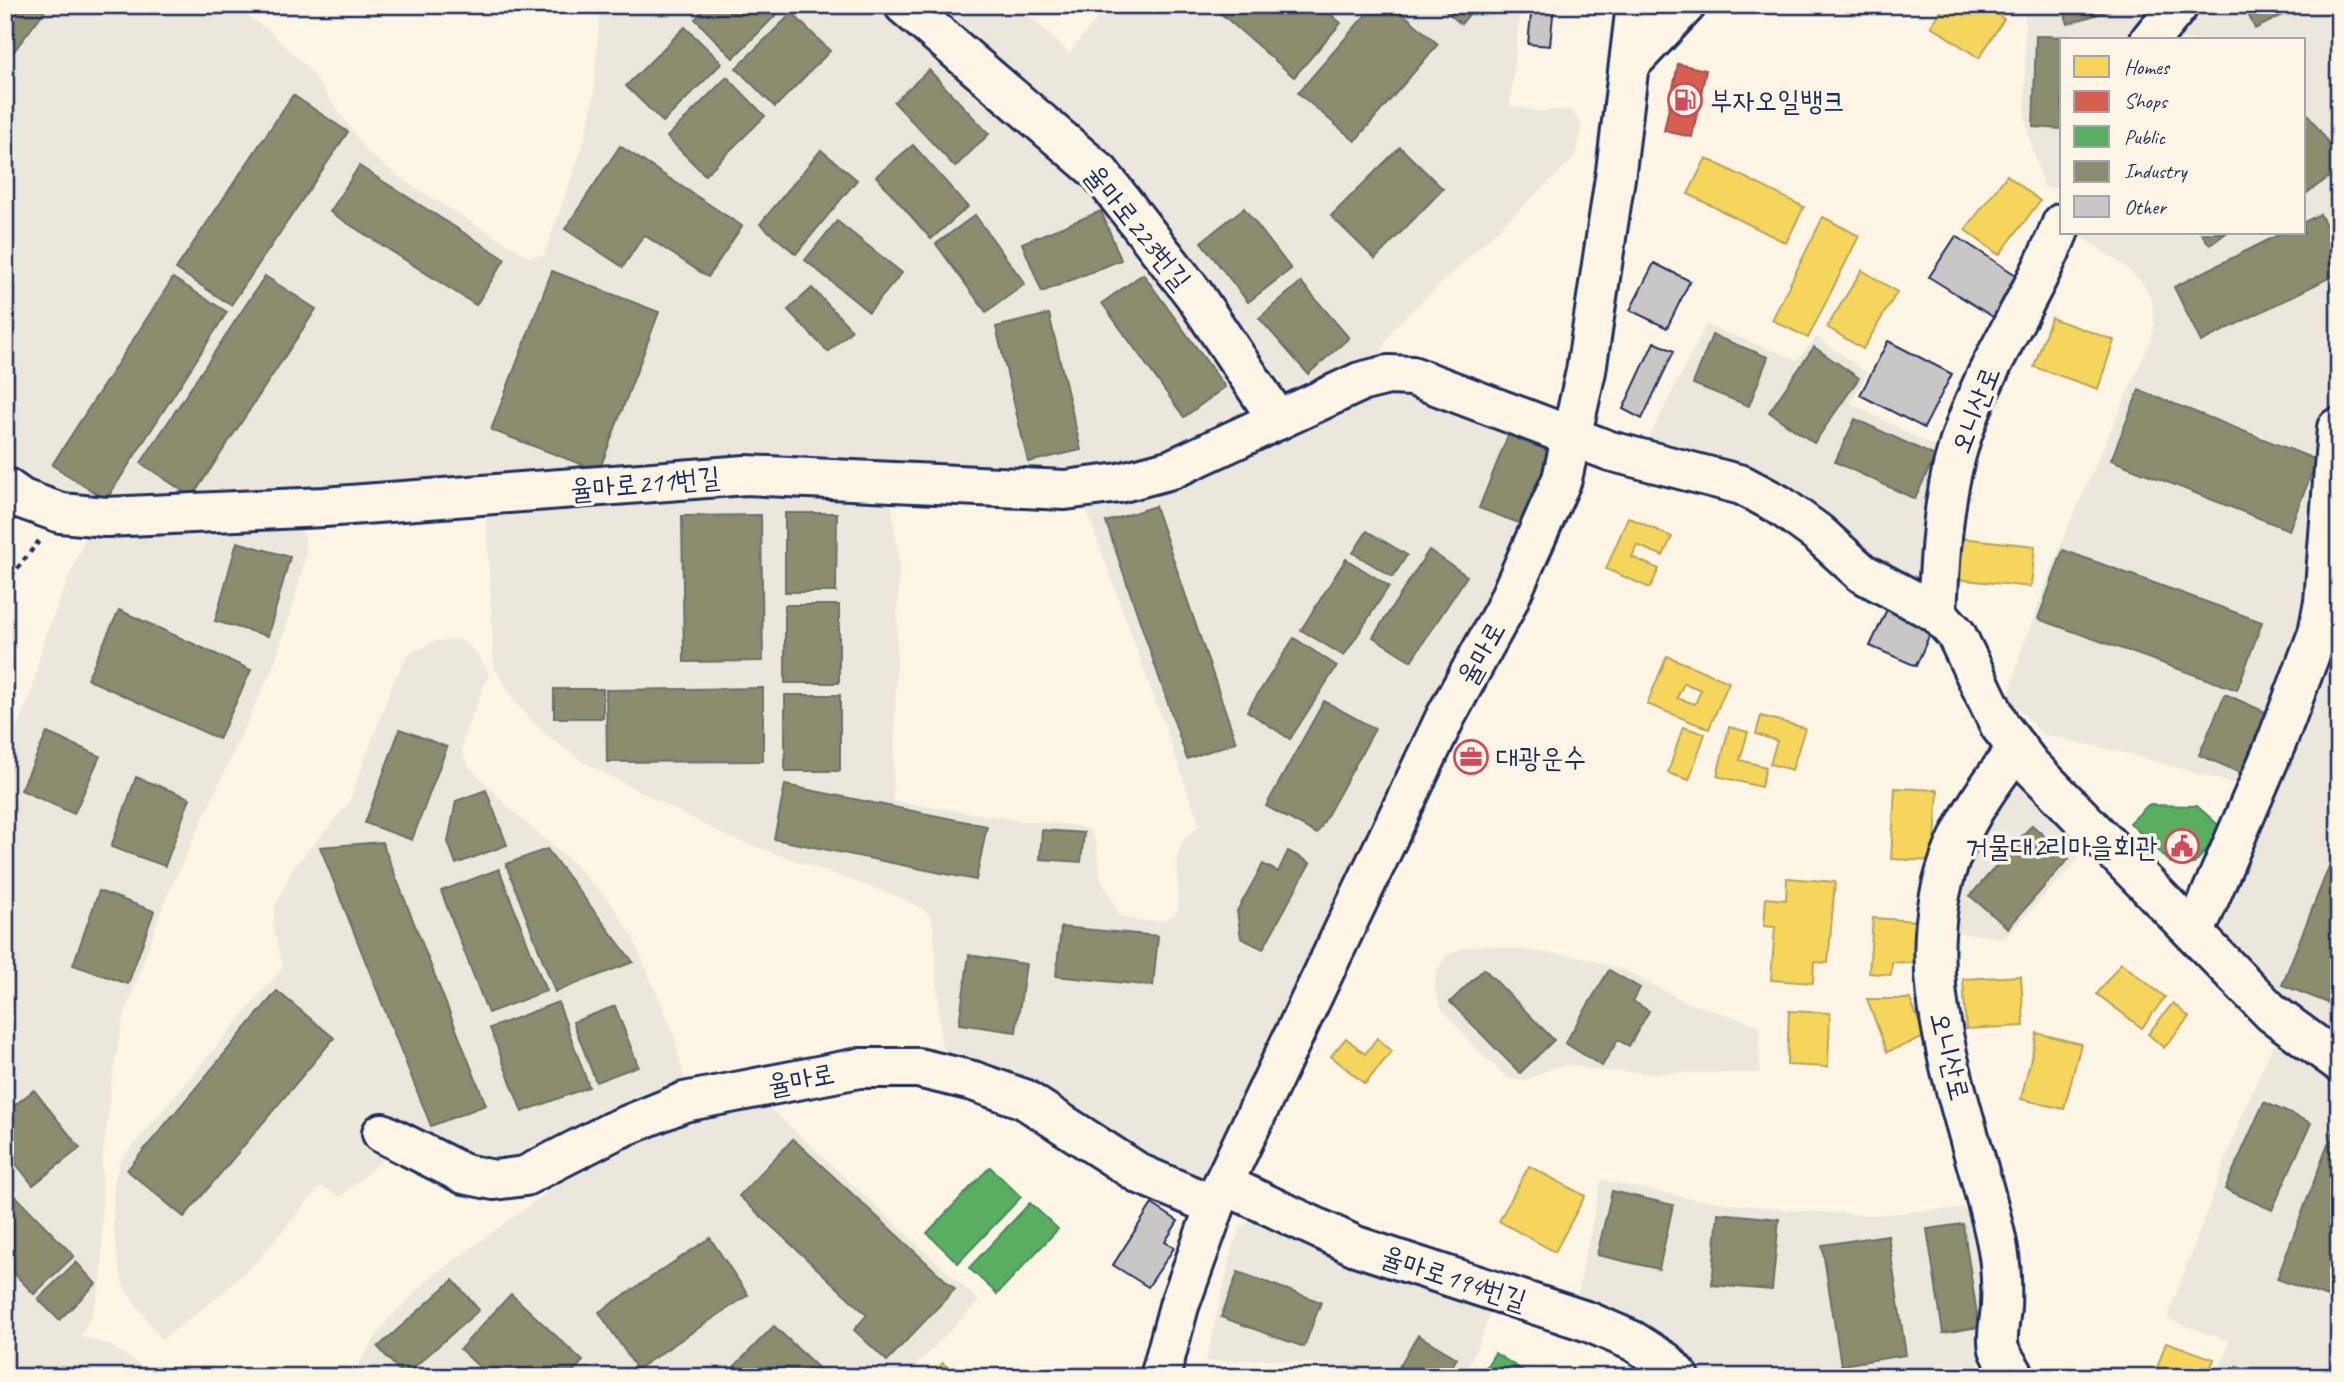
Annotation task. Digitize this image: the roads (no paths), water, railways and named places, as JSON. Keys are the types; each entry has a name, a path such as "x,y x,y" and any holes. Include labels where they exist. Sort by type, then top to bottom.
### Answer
{"street":[{"name":"율마로223번길","path":"904,5 1100,173 1193,293 1278,421"},
{"name":"율마로","path":"1160,1377 1179,1306 1219,1195 1446,716 1504,610 1543,530 1562,479 1573,438 1588,358 1636,5"},
{"path":"1630,64 1686,5"},
{"path":"2152,38 2179,5"},
{"name":"오니산로","path":"1937,613 1942,529 1956,454 1986,376 2060,227"},
{"name":"율마로211번길","path":"5,487 22,499 61,513 106,517 324,507 746,475 1065,490 1119,483 1172,470 1360,382 1388,375 1412,376 1573,438"},
{"path":"2195,932 2277,741 2318,633 2324,602 2337,428"},
{"path":"1573,438 1610,451 1742,485 1778,504 1862,573 1937,613 1956,634 2000,726 2029,765 2272,1013 2339,1062"},
{"name":"오니산로","path":"1998,1367 2002,1289 1998,1248 1983,1177 1938,1012 1933,957 1938,905 1955,848 1981,796 2017,748"},
{"name":"율마로","path":"382,1133 464,1174 494,1180 524,1176 613,1131 684,1102 859,1068 918,1068 973,1081 1024,1099 1140,1174 1219,1195"},
{"name":"율마로194번길","path":"1219,1195 1356,1246 1600,1326 1633,1340 1666,1362 1679,1377"}],"place":[{"name":"부자오일뱅크","path":"1685,100"},
{"name":"대광운수","path":"1471,757"},
{"name":"거물대2리마을회관","path":"2182,846"}]}
